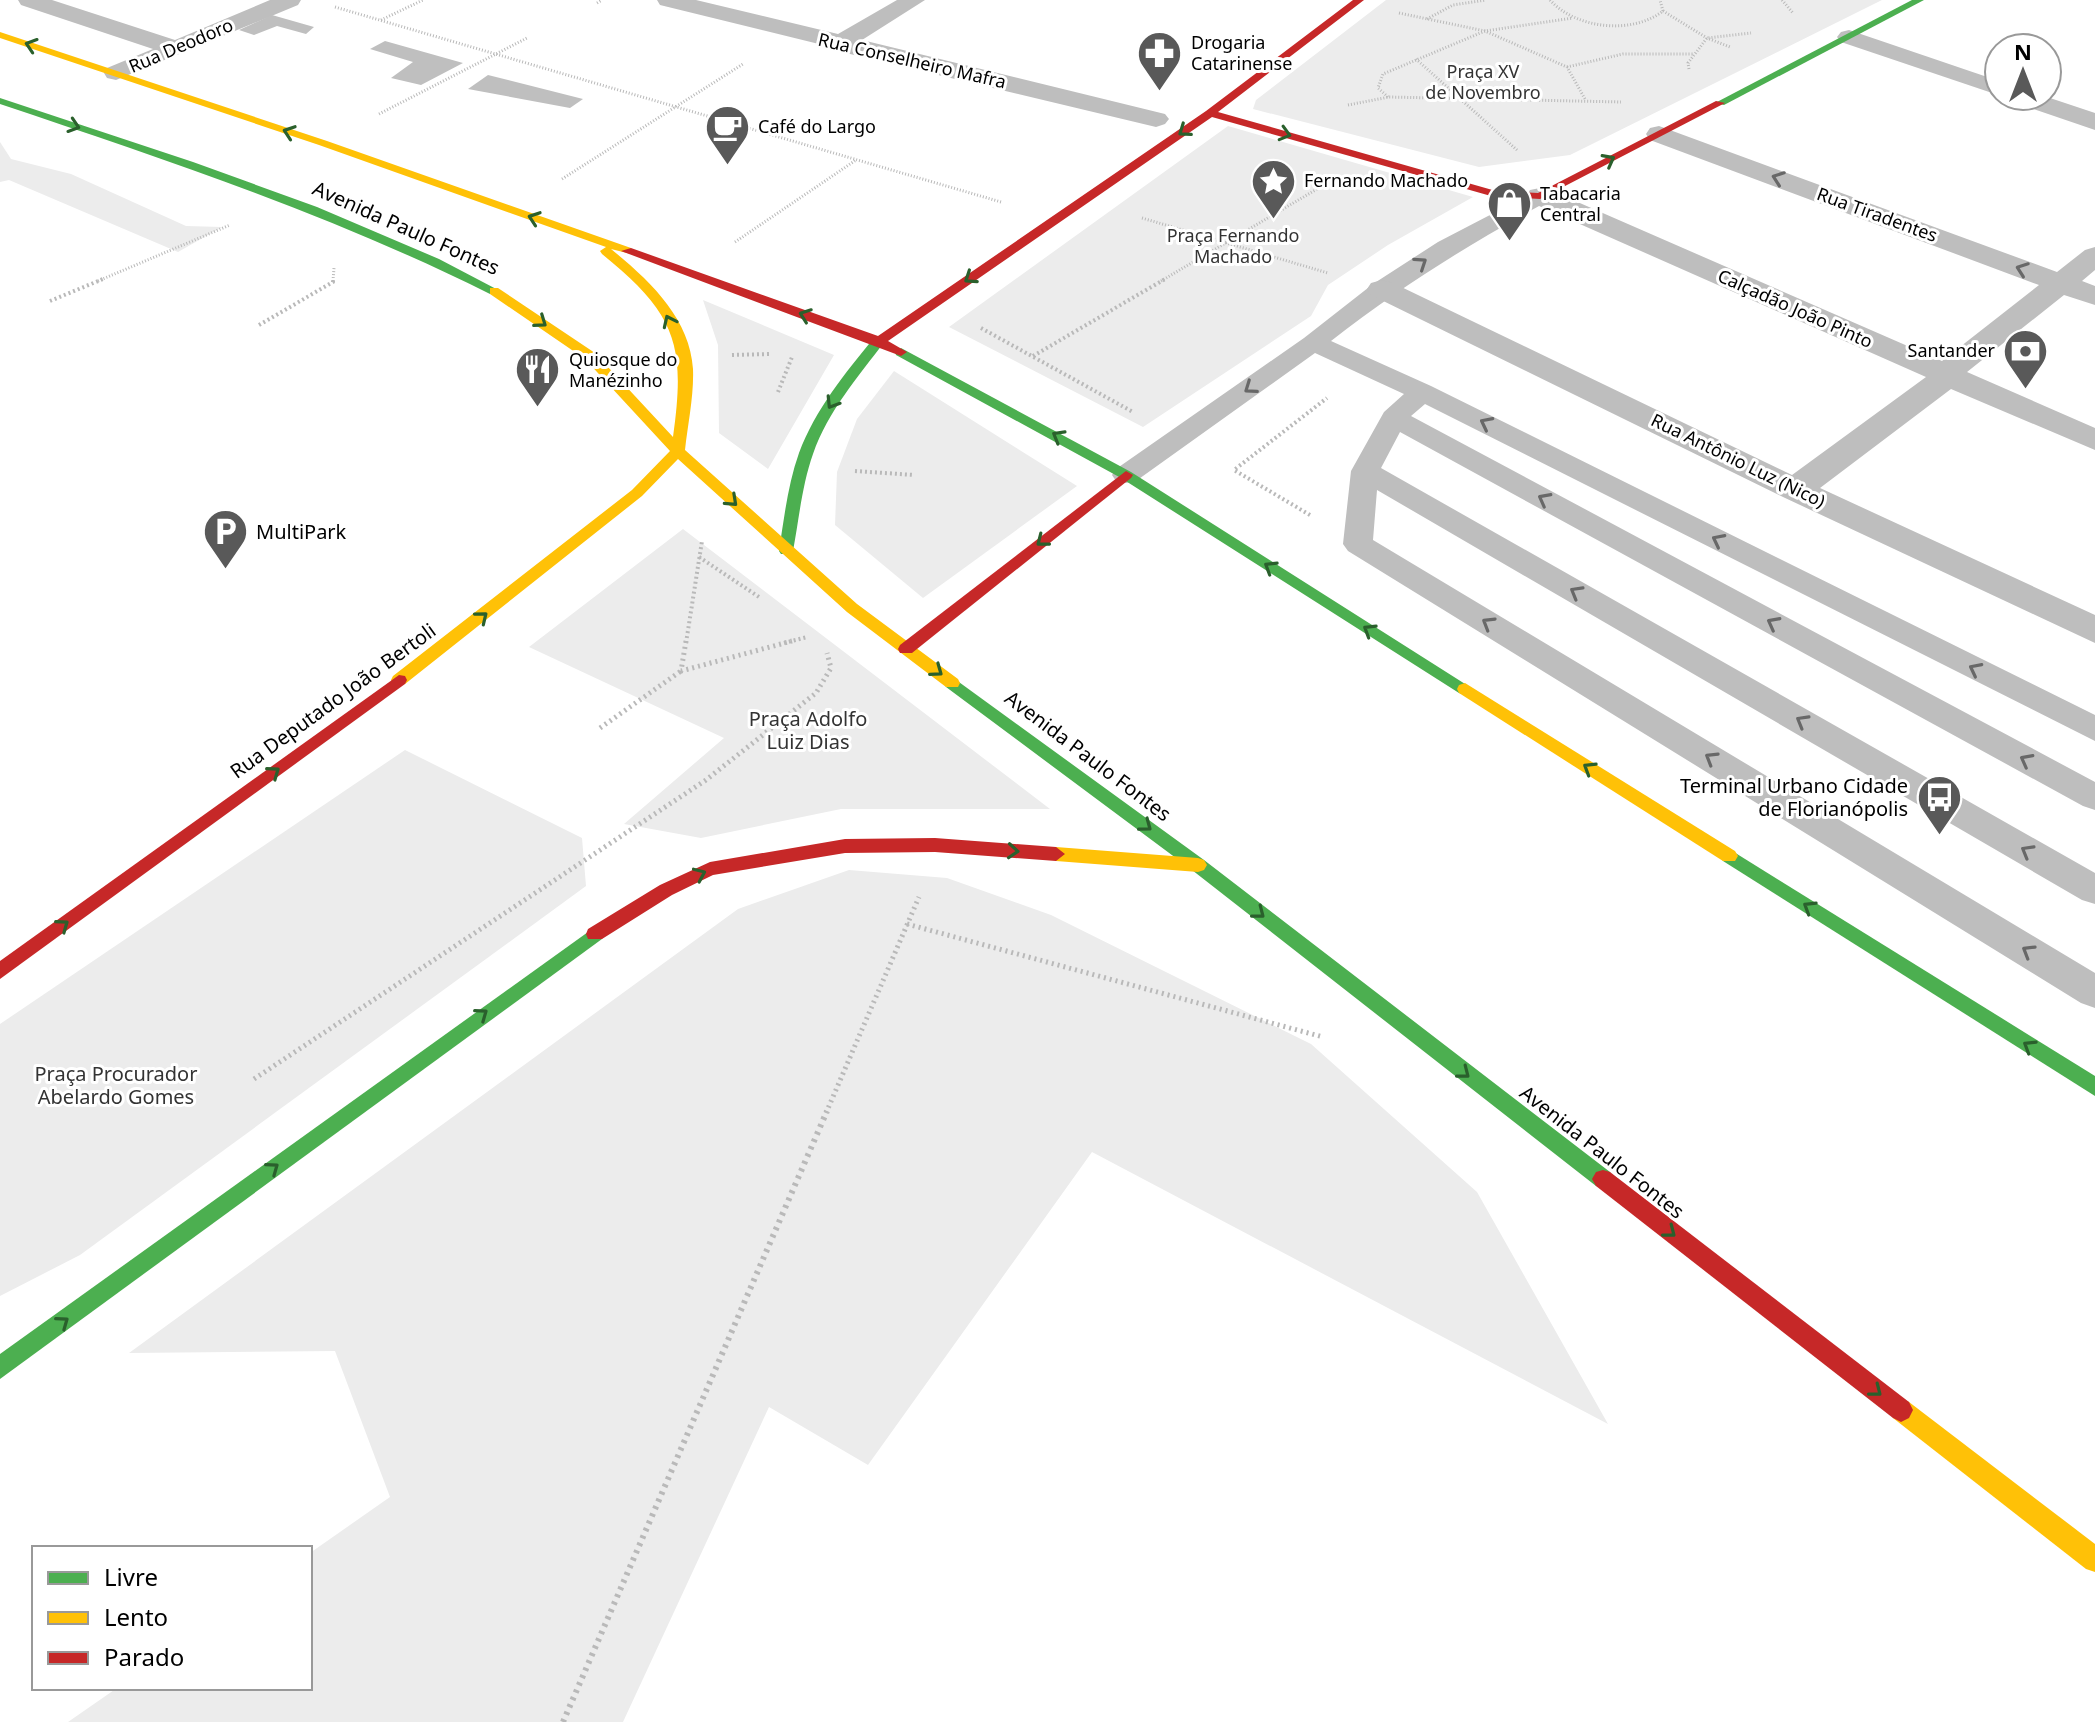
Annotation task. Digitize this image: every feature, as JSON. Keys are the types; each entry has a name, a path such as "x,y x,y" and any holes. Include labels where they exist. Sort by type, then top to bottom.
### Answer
{"main road":[{"path":"1210,113 1495,194 1549,192 1919,0"},
{"path":"786,551 801,468 848,377 879,341 1210,113 1351,1"},
{"path":"0,35 588,237 879,341 949,376 1126,475 2095,1087"},
{"name":"Avenida Paulo Fontes","path":"0,101 263,188 446,266 505,297 590,356 678,451 852,608 1198,865 2095,1560"},
{"path":"588,237 633,271 666,312 671,323 685,357 678,451"},
{"name":"Rua Deputado João Bertoli","path":"0,971 439,651 637,493 678,451"},
{"path":"906,649 1126,475"},
{"path":"0,1368 581,944 666,890 710,869 845,846 935,845 1198,865"}],"street":[{"path":"29,0 176,48"},
{"name":"Rua Deodoro","path":"116,73 290,0"},
{"name":"Rua Conselheiro Mafra","path":"668,0 838,44 1156,119"},
{"path":"838,44 914,0"},
{"path":"1849,37 1983,83"},
{"path":"2063,111 2095,122"},
{"name":"Rua Tiradentes","path":"1659,134 2095,296"},
{"name":"Calçadão João Pinto","path":"1549,192 2095,440"},
{"path":"1795,490 1940,382 1945,374 2095,256"},
{"name":"Rua Antônio Luz (Nico)","path":"1382,289 1795,490 2095,630"}],"lane":[{"path":"1126,475 1313,343 1382,289 1446,247 1549,192"},
{"path":"1313,343 1422,392 2095,729"},
{"path":"1422,392 1394,418 1365,471 1358,544 2095,992"},
{"path":"1394,418 2095,797"},
{"path":"1365,471 2095,890"}],"path":[{"path":"380,20 423,0"},
{"path":"597,3 602,0"},
{"path":"1426,19 1453,5 1486,0"},
{"path":"1550,0 1560,11 1573,18 1591,22 1629,25 1658,17 1663,11"},
{"path":"1660,0 1663,11 1707,38 1742,51"},
{"path":"324,4 1009,204"},
{"path":"1387,11 1485,31 1567,67 1586,100"},
{"path":"1389,97 1378,88 1383,74 1416,59 1485,31 1573,18"},
{"path":"555,184 793,32"},
{"path":"371,118 527,38"},
{"path":"1567,67 1623,54 1694,54"},
{"path":"1416,59 1459,97 1549,192"},
{"path":"1346,105 1389,97 1624,102"},
{"path":"1032,357 1369,158"},
{"path":"733,243 857,160"},
{"path":"1137,216 1382,289"},
{"path":"50,301 231,225"},
{"path":"259,325 333,282 334,267 329,258"},
{"path":"969,322 1143,417"},
{"path":"724,355 793,353"},
{"path":"1234,470 1358,544"},
{"path":"847,471 914,475"},
{"path":"681,671 704,528"},
{"path":"600,728 681,671 816,635"},
{"path":"254,1079 706,780 816,693 831,668 822,644"},
{"path":"563,1722 923,888"},
{"path":"907,924 1334,1040"}],"green space":[{"name":"Praça XV de Novembro","path":"1386,0 1882,0 1570,155 1479,167 1253,109 1256,100"},
{"name":"Praça Fernando Machado","path":"1228,126 1473,197 1388,245 1328,285 1311,316 1143,427 949,327"},
{"path":"0,142 11,159 71,174 186,226 222,227 178,252 9,180 0,182"},
{"path":"703,300 834,355 768,469 719,433 718,345"},
{"path":"894,371 1077,486 923,598 835,525 837,472 857,419"},
{"name":"Praça Adolfo Luiz Dias","path":"683,529 1050,809 841,809 701,838 624,824 724,738 529,647"},
{"name":"Praça Procurador Abelardo Gomes","path":"405,750 582,838 586,886 80,1255 0,1296 0,1024"},
{"path":"849,870 947,878 1051,915 1311,1044 1477,1192 1608,1424 1092,1152 868,1465 769,1407 623,1722 68,1722 114,1690 312,1690 312,1552 390,1497 335,1351 129,1353 738,909"}],"shaded area":[{"path":"272,15 314,27 306,34 277,26 254,35 239,30"},
{"path":"385,41 463,63 421,85 391,78 413,62 370,49"},
{"path":"488,75 583,99 570,108 468,89"}],"traffic: fast":[{"path":"1720,103 1919,0"},
{"path":"0,101 251,186 374,235 494,291"},
{"path":"786,551 799,478 812,438 837,394 879,341"},
{"path":"901,352 1126,475 1465,689"},
{"path":"952,683 1198,865 1603,1179"},
{"path":"1729,856 2095,1087"},
{"path":"0,1368 595,934"}],"traffic: slow":[{"path":"0,35 323,143 627,251"},
{"path":"606,251 656,298 675,326 681,342 686,381 678,451"},
{"path":"494,291 590,356 678,451 852,608 952,683"},
{"path":"399,680 637,493 678,451"},
{"path":"1465,689 1729,856"},
{"path":"1056,854 1198,865"},
{"path":"1901,1410 2095,1560"}],"traffic: jam":[{"path":"879,341 1210,113 1359,0"},
{"path":"1210,113 1495,194 1540,196 1720,103"},
{"path":"627,251 879,341 901,352"},
{"path":"906,649 1126,475"},
{"path":"0,971 399,680"},
{"path":"595,934 666,890 710,869 845,846 935,845 1056,854"},
{"path":"1603,1179 1901,1410"}],"place":[{"name":"Drogaria Catarinense","path":"1160,92"},
{"name":"Café do Largo","path":"727,166"},
{"name":"Fernando Machado","path":"1273,220"},
{"name":"Tabacaria Central","path":"1509,243"},
{"name":"Santander","path":"2026,390"},
{"name":"Quiosque do Manézinho","path":"538,409"},
{"name":"MultiPark","path":"225,571"},
{"name":"Terminal Urbano Cidade de Florianópolis","path":"1939,837"}]}
